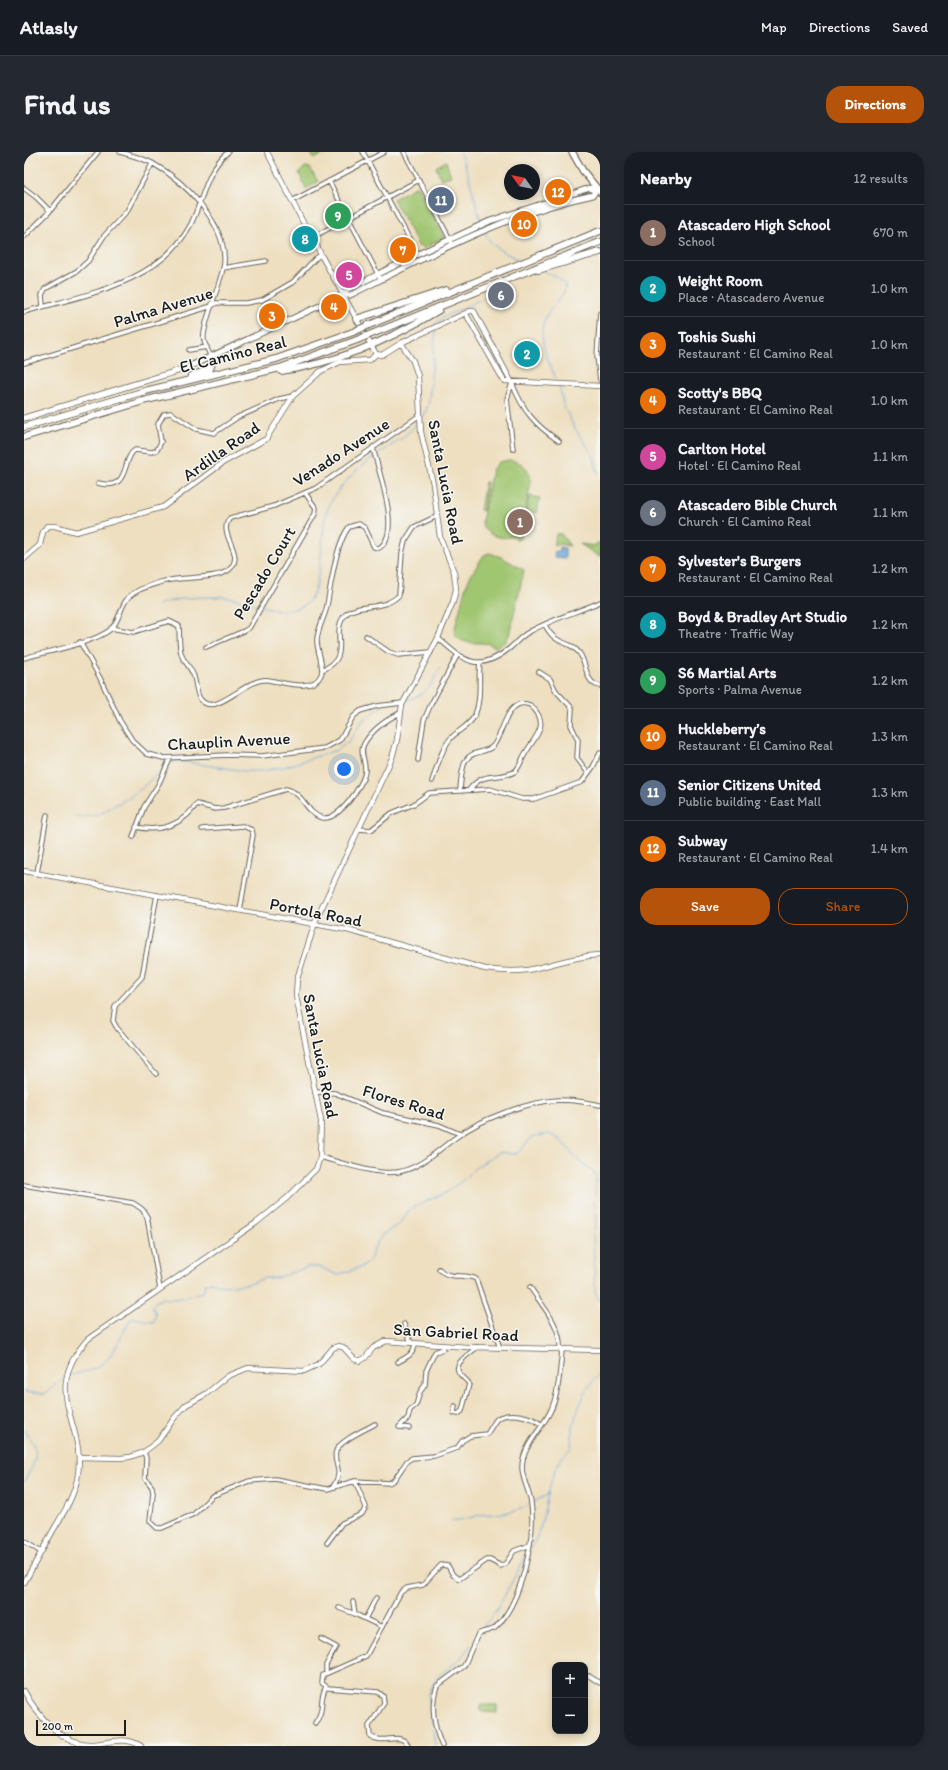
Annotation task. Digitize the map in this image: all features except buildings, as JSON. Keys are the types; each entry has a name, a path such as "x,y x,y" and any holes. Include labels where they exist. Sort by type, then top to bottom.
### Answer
{"highway":[{"name":"El Camino Real","path":"24,427 114,400 276,359 353,332 600,231"},
{"name":"El Camino Real","path":"24,437 147,400 259,374 315,357 600,242"},
{"path":"536,269 600,252"},
{"path":"356,319 394,306 476,282"},
{"path":"259,374 294,369 371,347 452,302"},
{"path":"179,383 187,377 208,371 212,365 211,357"}],"main road":[{"path":"572,152 598,190"},
{"name":"El Camino Real","path":"379,277 418,254 482,224 508,214 588,189 598,190"},
{"name":"El Camino Real","path":"24,418 177,372 343,295 345,292 471,237 534,211 593,195 598,190"}],"street":[{"path":"24,237 50,211 98,152"},
{"path":"120,152 152,164 178,182 200,204 220,235 223,252 223,268 204,336 211,357"},
{"path":"24,312 112,286 142,274 161,260 176,245 190,225 200,204 212,171 220,159 228,152"},
{"path":"267,152 292,201 376,354"},
{"path":"363,152 420,260"},
{"path":"292,201 384,152"},
{"path":"404,152 453,245"},
{"path":"43,306 42,295 45,289 78,271 88,261 104,236 127,211 152,164"},
{"path":"313,237 419,180"},
{"path":"329,181 379,277"},
{"path":"24,188 36,197 50,211"},
{"path":"307,228 320,252"},
{"name":"Palma Avenue","path":"24,363 212,306 216,303 246,303 262,300 293,282 320,252"},
{"path":"223,268 266,261"},
{"path":"559,441 535,423 512,383 474,311 466,314 500,377 504,381 512,383 600,386"},
{"path":"600,313 597,356 600,380"},
{"name":"Ardilla Road","path":"24,558 40,545 43,532 47,526 55,526 67,531 76,532 102,523 154,511 168,505 224,462 266,439 293,396 328,367 347,361 367,361 374,358 376,354 382,355 401,343 466,314"},
{"name":"Santa Lucia Road","path":"24,1582 73,1494 78,1479 79,1457 76,1440 65,1402 65,1383 69,1366 80,1348 88,1339 267,1215 312,1175 320,1158 321,1121 295,993 297,979 315,923 392,758 397,740 402,703 438,638 454,602 456,585 454,572 440,537 433,484 421,432 420,388 417,371 411,356 401,343"},
{"path":"189,350 207,347"},
{"path":"512,383 507,399 513,448"},
{"path":"98,483 109,484 122,478 126,471 130,454 135,450 152,452 159,448 161,442 158,424 161,416 164,414 171,414 196,429 214,433 238,417 279,399 293,396"},
{"name":"Venado Avenue","path":"111,628 125,602 135,592 171,579 210,576 230,569 234,563 234,555 227,536 226,526 232,517 274,506 305,493 336,475 373,447 420,415"},
{"path":"24,658 80,642 111,628 133,632 169,622 179,626 179,644 182,656 193,672 198,695 202,701 209,704 221,703 244,686 261,680 303,685 311,684 318,679 322,670 318,649 318,633 325,612 340,545 345,533 353,524 363,526 372,544 376,548 382,547 389,529 389,509 373,447"},
{"name":"Pescado Court","path":"206,647 248,628 316,514 316,508 305,493"},
{"path":"322,670 332,665 340,654 340,629 342,620 347,613 359,609 373,608 393,600 398,595 402,553 405,541 414,527 437,516"},
{"path":"438,638 457,656 466,661 480,662 499,656 528,632 600,602"},
{"path":"545,625 555,639 572,645 575,648 580,654 590,681 594,685 600,686"},
{"path":"366,636 389,652 398,655 431,652"},
{"name":"Chauplin Avenue","path":"80,642 100,678 120,721 132,740 148,754 170,759 227,755 262,756 325,748 340,740 353,717 360,711 383,705 402,703"},
{"path":"418,760 421,731 427,713 457,656"},
{"path":"432,781 447,743 454,735 469,724 475,715 479,693 480,662"},
{"path":"539,672 548,676 556,691 571,706 571,725 578,740 577,758 588,773"},
{"path":"460,790 462,769 468,757 494,745 507,716 515,707 523,704 530,705 540,718 541,729 518,768 510,773 486,777 469,790"},
{"path":"136,827 146,830 174,824 186,817 197,804 215,808 224,808 286,789 301,796 311,811 316,815 323,818 330,817 350,802 364,777 366,768 362,752 367,740 375,729 400,713"},
{"path":"359,829 371,830 392,813 414,804 428,793 492,789 504,795 529,800 574,786 582,782 600,753"},
{"path":"132,837 144,807 158,785 170,759"},
{"path":"37,873 47,815"},
{"path":"202,830 243,826 252,830 253,835 240,910"},
{"name":"Portola Road","path":"24,871 315,923 362,933 485,970 527,970 570,959 600,955"},
{"path":"156,1074 116,1028 113,1020 113,1013 119,1000 142,977 157,895"},
{"name":"Flores Road","path":"315,1092 335,1093 383,1113 439,1125 457,1134 461,1134"},
{"path":"320,1158 372,1170 390,1172 400,1171 410,1169 432,1156 461,1134 493,1118 547,1102 569,1100 600,1105"},
{"path":"24,1185 133,1203 139,1206 147,1217 160,1288"},
{"path":"439,1269 443,1273 451,1276 472,1277 476,1279 500,1348"},
{"path":"442,1746 434,1723 434,1704 437,1686 464,1666 478,1634 494,1628 510,1610 516,1598 530,1545 532,1511 530,1498 523,1477 522,1464 527,1449 549,1414 554,1399 561,1350 561,1339 556,1328 530,1287"},
{"path":"398,1362 410,1355 414,1350 413,1343 404,1324"},
{"name":"San Gabriel Road","path":"79,1457 125,1458 144,1452 158,1441 175,1417 186,1405 206,1394 228,1376 248,1368 304,1371 319,1364 333,1348 338,1346 343,1347 354,1359 360,1361 365,1358 373,1348 386,1342 444,1346 600,1350"},
{"path":"409,1428 399,1427 408,1418 410,1410 416,1405 420,1392 425,1385 426,1371 435,1352 443,1349 444,1346"},
{"path":"455,1406 454,1413 458,1414 462,1411 469,1384 460,1374 457,1368 458,1363 477,1347"},
{"path":"144,1452 146,1458 146,1478 152,1488 153,1493 150,1520 157,1528 162,1528 194,1514 212,1496 249,1481 275,1479 327,1490 355,1481 390,1483 394,1480 407,1461 412,1458 434,1456 457,1448 462,1441 470,1436 487,1434 497,1419 506,1415 524,1416 542,1425"},
{"path":"332,1488 338,1479 339,1468 335,1458 336,1450 343,1442 375,1424"},
{"path":"327,1543 342,1523 362,1514 366,1507 355,1481"},
{"path":"24,1541 41,1552"},
{"path":"409,1746 405,1740 400,1738 387,1744 370,1736 368,1731 369,1726 384,1703 383,1696 378,1692 326,1687 321,1680 322,1675 366,1656 400,1592 423,1585 441,1565 448,1566 456,1578 459,1579 487,1560 501,1566 506,1563 514,1551 530,1545"},
{"path":"365,1619 376,1598"},
{"path":"353,1602 355,1614"},
{"path":"339,1608 382,1627"},
{"path":"321,1640 336,1647 326,1665 326,1672"},
{"path":"589,1676 600,1683"},
{"path":"315,1722 321,1715 323,1691 326,1687"},
{"path":"24,1691 41,1717 58,1732 72,1740 87,1744 124,1740 141,1746"}],"green space":[{"path":"310,152 327,152 314,159"},
{"path":"446,161 451,176 441,179 436,167"},
{"path":"305,167 310,168 318,182 306,189 299,173"},
{"path":"417,186 444,237 423,249 421,246 419,247 393,199"},
{"path":"509,460 518,462 524,466 529,473 531,481 520,539 516,539 516,535 502,538 494,536 486,531 483,527 482,521 492,470 499,462"},
{"path":"485,482 487,482 483,511 480,510"},
{"path":"529,496 540,498 537,513 526,511"},
{"path":"556,534 561,534 570,546 560,544 554,546"},
{"path":"597,543 600,543 600,557 580,544 595,546"},
{"path":"489,553 501,557 524,570 509,635 505,642 495,647 485,643 465,642 460,640 454,632 465,589 471,575 484,555"},
{"path":"497,1705 497,1713 481,1711 481,1706"}],"water":[{"path":"560,547 565,548 565,558 554,557 555,551 560,552"}],"waterway":[{"path":"459,152 469,178 482,223"},
{"path":"485,232 495,246 520,260"},
{"path":"526,263 533,266"},
{"path":"543,271 557,277 565,284 564,292 545,319 542,337 546,355 557,381"},
{"path":"436,325 437,322 444,317 509,286"},
{"path":"422,417 427,409 429,401 436,328"},
{"path":"559,386 564,407 574,427 594,457 597,471 600,473"},
{"path":"377,455 405,436 419,421"},
{"path":"158,605 186,598 226,597 276,609 286,610 303,606 310,599 315,589 323,530 328,508 336,493 342,486 360,468 374,457"},
{"path":"407,700 419,696 424,692 431,684 440,668"},
{"path":"169,764 173,762 185,762 245,771 262,771 284,767 337,750 349,741 363,720 381,707"},
{"path":"74,818 98,815 142,788 165,766"},
{"path":"69,1376 93,1369 107,1360 112,1354 131,1319 137,1318 148,1322 154,1322 156,1314 152,1307 155,1302 163,1298 184,1298 194,1295 204,1291 205,1284 211,1282 223,1286 247,1284 265,1278 276,1278 308,1267 320,1267 337,1275 364,1266 370,1260 374,1248 382,1235 399,1224 410,1209 445,1193 463,1180 476,1167 500,1152 515,1154 519,1152 531,1138 548,1134 562,1141 578,1160 594,1172 596,1179 594,1204 597,1219 593,1234 595,1292 600,1301"},
{"path":"531,1548 540,1527 554,1472 560,1460 571,1448 575,1418 584,1396 592,1382 600,1374"},
{"path":"24,1392 44,1394 64,1378"},
{"path":"24,1431 33,1445 36,1456 24,1482"},
{"path":"532,1503 549,1494"},
{"path":"452,1520 511,1512 529,1505"},
{"path":"479,1632 496,1611 526,1556"},
{"path":"435,1746 428,1694 437,1677 461,1658 471,1645"}],"place":[{"name":"Subway","path":"558,192"},
{"name":"Senior Citizens United","path":"441,200"},
{"name":"S6 Martial Arts","path":"338,216"},
{"name":"Huckleberry’s","path":"524,224"},
{"name":"Boyd & Bradley Art Studio","path":"305,239"},
{"name":"Sylvester's Burgers","path":"403,250"},
{"name":"Carlton Hotel","path":"349,275"},
{"name":"Atascadero Bible Church","path":"501,295"},
{"name":"Scotty's BBQ","path":"334,307"},
{"name":"Toshis Sushi","path":"272,316"},
{"name":"Weight Room","path":"527,354"},
{"name":"Atascadero High School","path":"520,522"}]}
